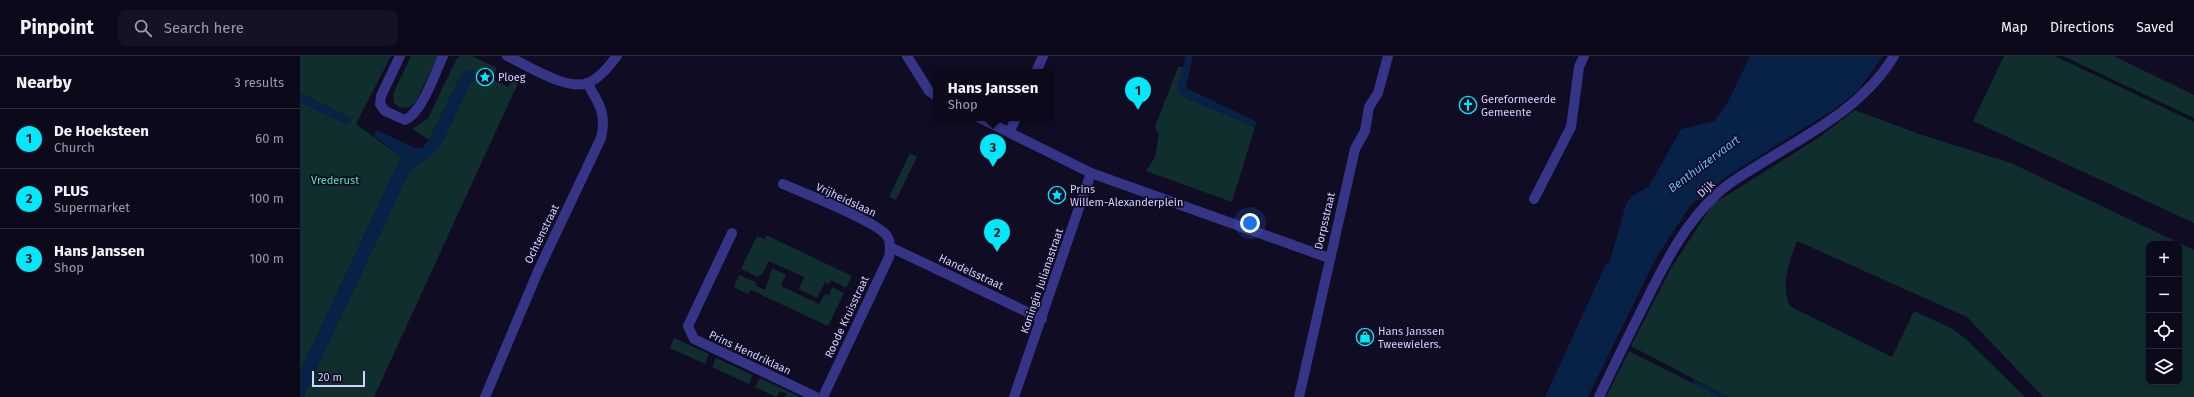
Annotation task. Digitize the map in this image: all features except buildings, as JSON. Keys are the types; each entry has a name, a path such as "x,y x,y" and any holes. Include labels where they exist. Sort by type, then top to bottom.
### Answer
{"street":[{"path":"400,56 382,96 380,104 386,111 405,120 411,117 419,107 443,56"},
{"path":"508,56 565,83 587,83 604,71 617,56"},
{"path":"907,56 929,91 933,94"},
{"path":"1037,69 1043,56"},
{"name":"Dorpsstraat","path":"1300,397 1329,258 1355,149 1365,131 1370,107 1378,93 1388,56"},
{"path":"1534,199 1571,127 1579,67 1584,56"},
{"name":"Dijk","path":"1599,397 1664,266 1684,232 1700,211 1718,193 1738,178 1854,104 1883,75 1894,56"},
{"name":"Ochtenstraat","path":"485,397 539,269 601,138 604,122 600,105 587,83"},
{"path":"986,121 1091,173 1329,258"},
{"path":"1010,132 1015,121"},
{"name":"Koningin Julianastraat","path":"1014,397 1091,173"},
{"name":"Vrijheidslaan","path":"783,184 869,222 887,236 890,247"},
{"name":"Prins Hendriklaan","path":"732,233 688,326 694,339 816,397"},
{"name":"Handelsstraat","path":"890,247 1042,319"},
{"name":"Roode Kruisstraat","path":"823,397 889,257 890,247"}],"green space":[{"name":"Vrederust","path":"300,56 391,56 356,124 401,157 300,372 300,96 351,121 350,118 300,93"},
{"path":"411,56 438,56 416,101 410,107 400,108 394,103 393,94"},
{"path":"460,56 472,56 497,68 492,79 508,87 513,77 519,81 374,397 303,397 410,170 439,148 470,84 477,76 462,74 429,140 412,129 428,118 457,58"},
{"path":"2004,56 2055,56 2194,122 2194,223 1973,121"},
{"path":"2063,56 2114,56 2194,95 2194,118"},
{"path":"1178,67 1183,67 1177,88 1182,96 1255,127 1232,202 1146,171 1155,157 1159,134 1155,127"},
{"path":"1855,110 1922,135 2011,163 2175,241 2146,241 2146,385 2182,385 2182,244 2194,250 2194,397 2043,397 1967,317 1797,241 1791,257 1786,283 1786,291 1791,307 1892,357 1914,311 1953,329 1967,340 2025,397 1728,397 1631,346 1671,268 1713,204 1818,138"},
{"path":"910,153 917,157 896,200 889,197"},
{"path":"766,235 852,276 846,288 831,280 829,284 825,282 817,298 799,289 804,277 769,261 762,275 760,274 758,277 741,269 757,236 765,239"},
{"path":"772,268 786,275 781,286 819,304 825,294 829,295 832,287 844,293 828,326 751,290 748,294 734,287 739,275 756,282 755,285 765,290"},
{"path":"674,338 709,354 705,364 670,348"},
{"path":"1629,351 1720,397 1606,397"},
{"path":"716,358 753,375 749,384 712,367"},
{"path":"760,378 800,397 785,397 787,394 780,391 776,397 755,387"}],"water":[{"path":"1186,56 1193,56 1186,88 1257,122 1255,127 1182,96 1177,88"},
{"name":"Benthuizervaart","path":"1750,56 1883,56 1858,91 1833,110 1729,175 1690,206 1655,260 1588,397 1545,397 1606,264 1610,261 1626,204 1632,196 1649,186 1681,129 1715,121 1729,100"},
{"path":"467,70 475,71 477,76 470,84 439,149 410,171 303,397 300,397 300,372 401,157 374,136 377,130 415,148 422,148 429,140 462,74"},
{"path":"300,93 350,118 351,121 347,125 300,102"},
{"path":"1694,380 1728,397 1720,397 1692,383"}],"place":[{"name":"Ploeg","path":"485,77"},
{"name":"Gereformeerde Gemeente","path":"1468,105"},
{"name":"De Hoeksteen","path":"1138,110"},
{"name":"Hans Janssen","path":"993,167"},
{"name":"Prins Willem-Alexanderplein","path":"1057,195"},
{"name":"PLUS","path":"997,252"},
{"name":"Hans Janssen Tweewielers.","path":"1365,337"}]}
